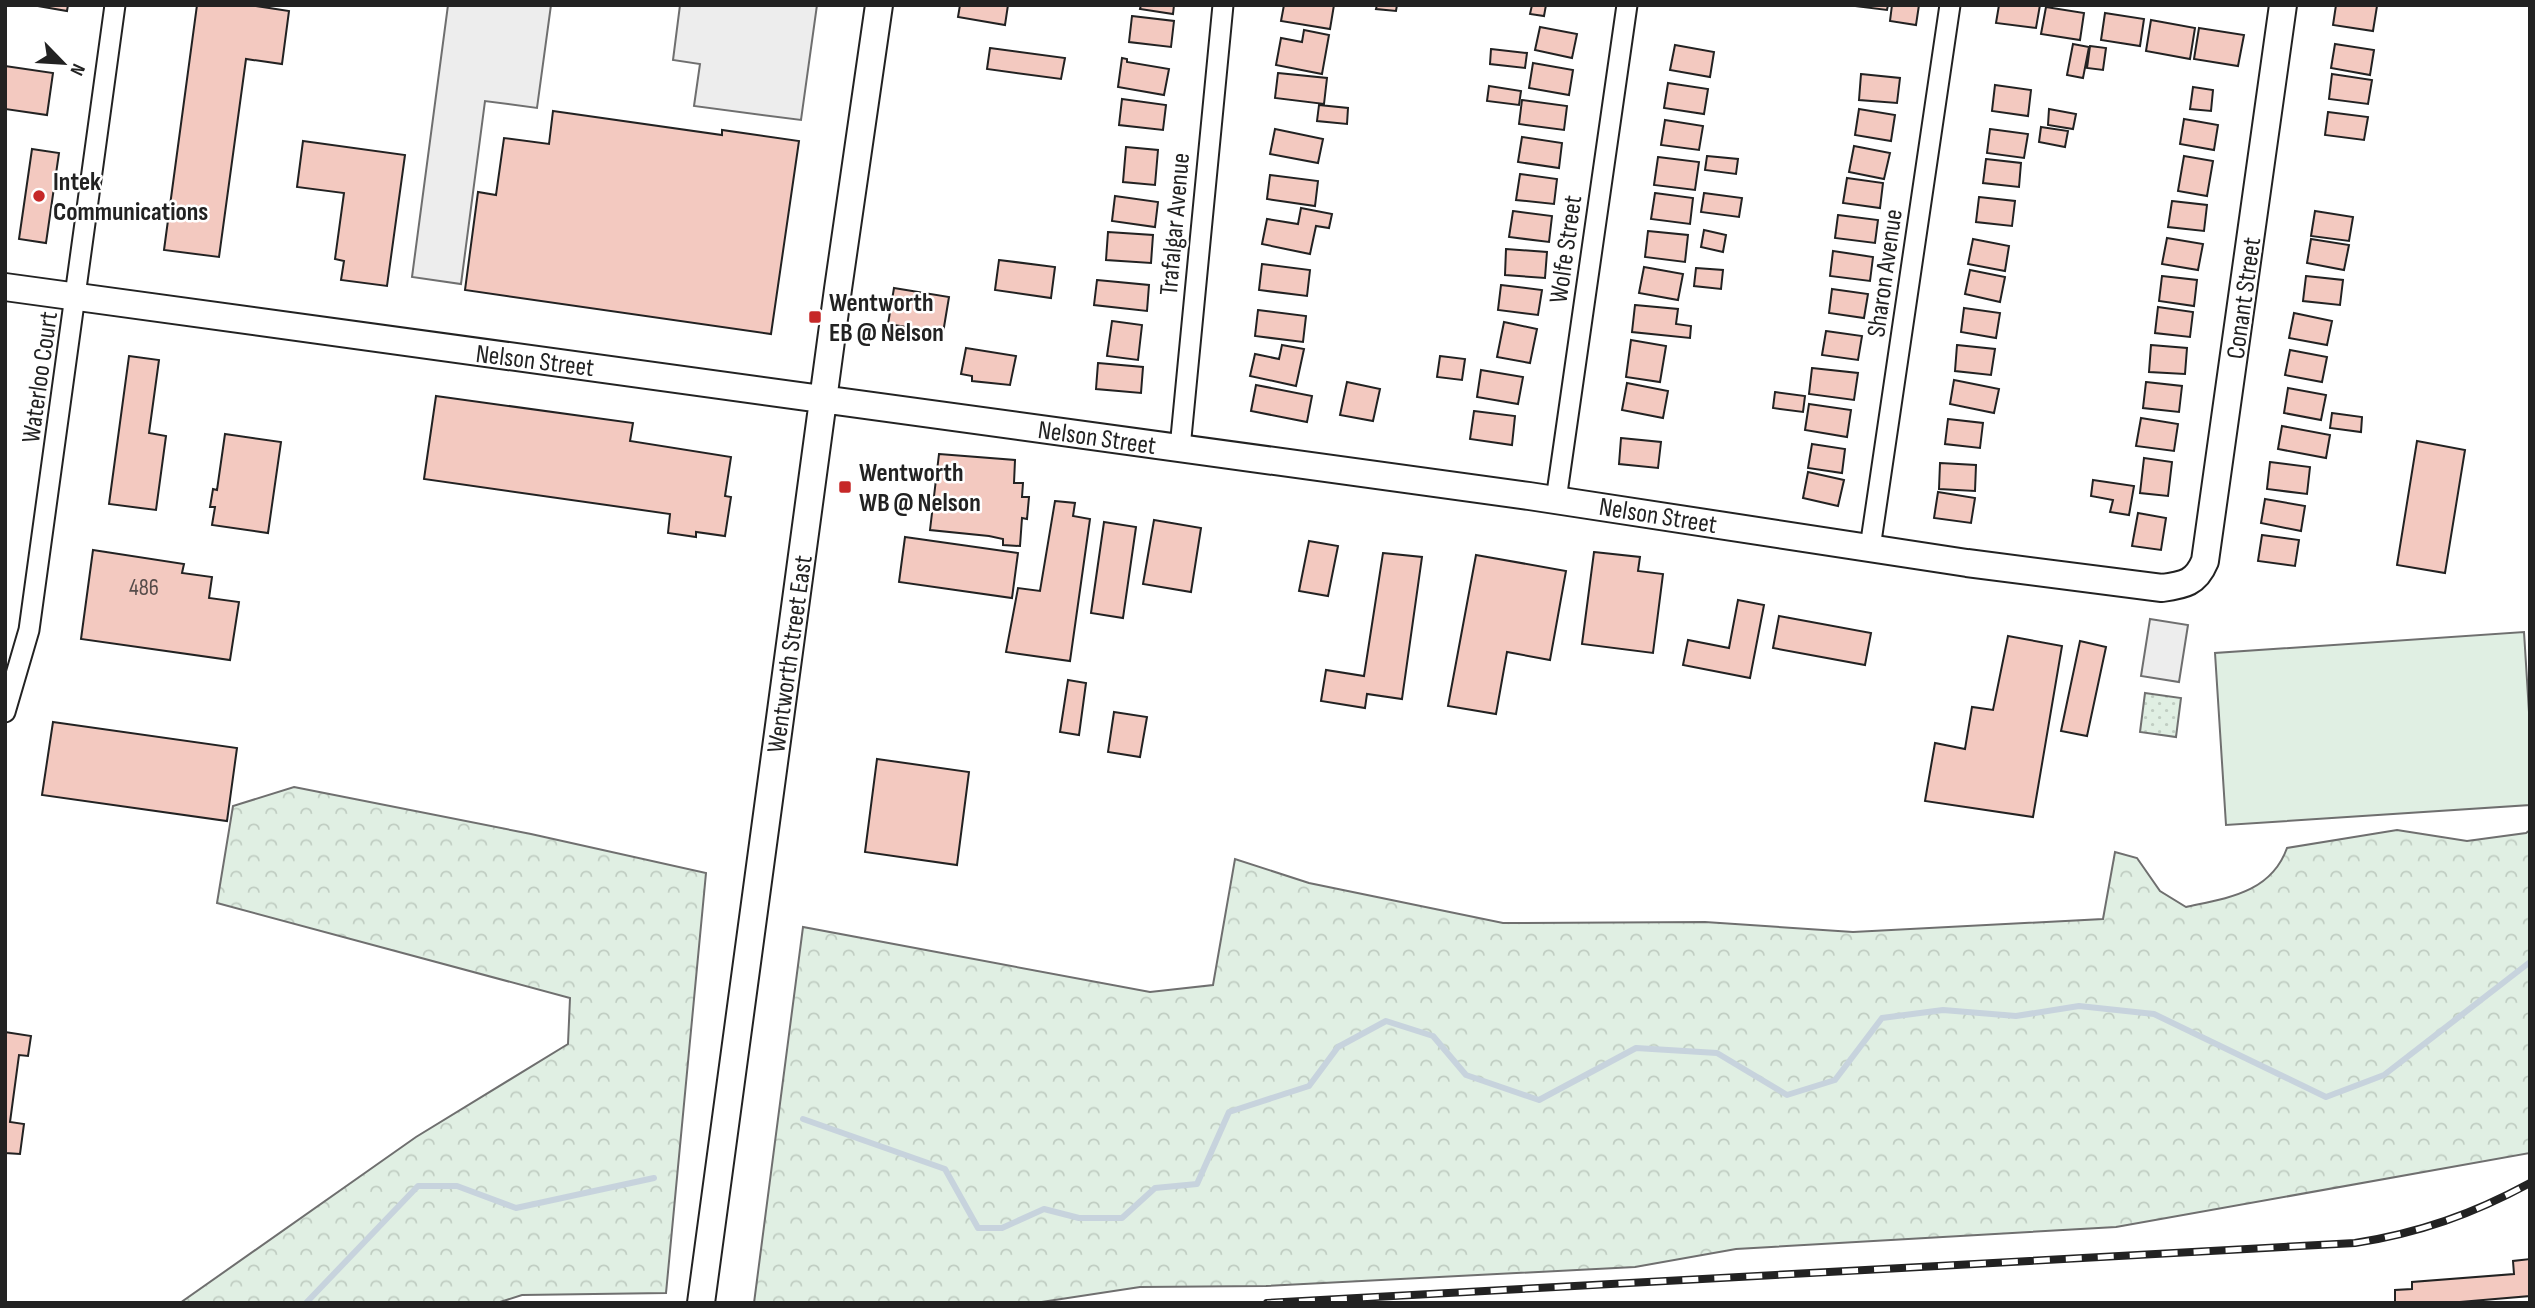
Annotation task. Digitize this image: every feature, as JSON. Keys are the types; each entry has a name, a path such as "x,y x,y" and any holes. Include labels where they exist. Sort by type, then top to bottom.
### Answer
{"street":[{"name":"Waterloo Court","path":"5,712 29,629 77,297 115,5"},
{"name":"Wentworth Street East","path":"701,1303 879,5"},
{"name":"Trafalgar Avenue","path":"1180,448 1223,5"},
{"name":"Wolfe Street","path":"1556,500 1627,5"},
{"name":"Sharon Avenue","path":"1870,548 1950,5"},
{"name":"Conant Street","path":"2188,583 2199,576 2205,561 2283,5"},
{"name":"Nelson Street","path":"5,287 1556,500 1870,548 2162,588 2188,583"}],"green space":[{"path":"2524,632 2530,728 2530,805 2226,825 2215,653"},
{"path":"2145,693 2181,698 2176,737 2140,732"},
{"path":"294,787 531,834 706,873 666,1293 522,1295 497,1303 180,1303 416,1137 568,1044 570,998 217,903 233,806"},
{"path":"2397,830 2467,841 2526,833 2530,830 2530,1153 2116,1227 1736,1249 1635,1267 1266,1286 1140,1287 1035,1303 754,1303 803,927 1150,992 1213,985 1235,859 1309,883 1503,923 1705,922 1853,932 2103,919 2115,852 2137,858 2160,891 2186,907 2232,896 2259,884 2280,863 2287,848"}],"shaded area":[{"path":"448,5 551,5 537,108 485,101 461,284 412,277"},
{"path":"680,5 817,5 801,120 694,106 700,64 673,60"},
{"path":"2150,619 2188,625 2179,682 2141,676"}],"building":[{"path":"32,5 68,5 67,11"},
{"path":"197,5 250,5 289,11 282,64 246,59 219,257 164,250"},
{"path":"960,5 1008,5 1005,25 958,17"},
{"path":"1141,5 1174,5 1173,14 1140,9"},
{"path":"1284,5 1334,5 1330,29 1281,21"},
{"path":"1377,5 1397,5 1396,11 1376,9"},
{"path":"1532,5 1546,5 1544,16 1530,14"},
{"path":"1847,5 1888,5 1887,10"},
{"path":"1892,5 1919,5 1916,25 1890,21"},
{"path":"1999,5 2040,5 2036,28 1996,23"},
{"path":"2336,5 2377,6 2373,31 2333,25"},
{"path":"2046,7 2084,13 2080,40 2041,34"},
{"path":"2105,13 2144,19 2140,46 2101,40"},
{"path":"1132,16 1174,21 1171,47 1129,42"},
{"path":"2151,20 2195,28 2190,59 2146,51"},
{"path":"1540,27 1577,34 1572,58 1535,50"},
{"path":"2199,28 2244,35 2238,66 2194,59"},
{"path":"1304,30 1329,35 1322,74 1276,65 1281,38 1302,42"},
{"path":"2073,44 2089,47 2083,78 2067,75"},
{"path":"2335,44 2374,50 2370,75 2331,68"},
{"path":"1675,45 1714,52 1710,77 1670,70"},
{"path":"2090,46 2106,48 2103,70 2087,68"},
{"path":"990,48 1065,58 1061,79 987,69"},
{"path":"1491,49 1527,53 1525,68 1490,64"},
{"path":"1122,58 1127,59 1127,62 1169,69 1164,95 1118,87"},
{"path":"1533,63 1573,70 1569,95 1529,88"},
{"path":"5,66 53,73 47,115 5,109"},
{"path":"1278,73 1327,78 1324,104 1275,98"},
{"path":"1861,74 1900,78 1897,103 1859,100"},
{"path":"2332,74 2372,80 2368,104 2329,99"},
{"path":"1668,83 1708,89 1704,114 1664,108"},
{"path":"1995,85 2031,90 2028,116 1992,111"},
{"path":"1489,86 1521,91 1519,105 1487,101"},
{"path":"2193,87 2213,90 2211,111 2190,109"},
{"path":"1122,99 1166,105 1163,130 1119,125"},
{"path":"1522,100 1567,106 1564,130 1519,124"},
{"path":"1319,105 1348,108 1347,124 1317,121"},
{"path":"1859,109 1895,115 1891,141 1855,135"},
{"path":"2049,109 2076,114 2073,129 2048,125"},
{"path":"553,111 722,135 722,130 799,141 771,334 465,290 478,192 496,195 504,138 549,144"},
{"path":"2328,112 2368,117 2364,140 2325,135"},
{"path":"2184,119 2218,125 2214,150 2180,144"},
{"path":"1665,120 1703,126 1699,150 1661,145"},
{"path":"2041,127 2068,131 2065,147 2039,142"},
{"path":"1275,129 1323,139 1318,163 1270,154"},
{"path":"1990,129 2028,134 2024,158 1987,153"},
{"path":"1522,137 1562,143 1559,168 1518,162"},
{"path":"303,141 405,155 387,286 341,280 344,261 335,259 344,193 297,187"},
{"path":"1854,146 1890,153 1884,179 1849,172"},
{"path":"1126,147 1158,150 1155,185 1123,182"},
{"name":"Intek Communications","path":"32,149 59,153 46,243 19,239"},
{"path":"1707,156 1738,159 1736,174 1705,170"},
{"path":"2184,156 2213,161 2207,196 2178,191"},
{"path":"1658,157 1699,162 1695,190 1654,185"},
{"path":"1986,159 2021,163 2019,187 1983,183"},
{"path":"1520,174 1557,179 1554,204 1516,200"},
{"path":"1270,175 1318,181 1315,206 1267,199"},
{"path":"1847,178 1883,183 1880,208 1843,203"},
{"path":"1655,193 1693,198 1690,224 1651,219"},
{"path":"1704,193 1742,198 1739,217 1701,212"},
{"path":"1115,196 1158,202 1155,227 1112,221"},
{"path":"1979,197 2015,201 2012,226 1976,222"},
{"path":"2172,201 2207,205 2204,231 2168,227"},
{"path":"1301,208 1332,214 1329,228 1316,226 1310,254 1262,244 1267,219 1298,224"},
{"path":"1513,211 1552,216 1549,242 1509,237"},
{"path":"2315,211 2353,217 2349,241 2311,236"},
{"path":"1838,215 1878,220 1875,243 1835,238"},
{"path":"1704,230 1726,235 1723,252 1701,247"},
{"path":"1648,231 1688,235 1685,262 1645,257"},
{"path":"1108,232 1153,235 1151,263 1106,260"},
{"path":"2167,238 2203,244 2198,270 2162,264"},
{"path":"1973,239 2009,246 2005,271 1968,264"},
{"path":"2311,239 2349,245 2344,270 2307,263"},
{"path":"1506,249 1547,252 1545,278 1505,275"},
{"path":"1833,251 1873,257 1870,281 1830,276"},
{"path":"999,260 1055,267 1051,298 995,290"},
{"path":"1262,264 1310,270 1307,296 1259,290"},
{"path":"1644,267 1683,274 1678,300 1639,293"},
{"path":"1696,268 1723,270 1721,289 1694,286"},
{"path":"1970,270 2005,277 2000,302 1965,294"},
{"path":"2162,276 2197,280 2194,306 2159,301"},
{"path":"2306,276 2343,280 2340,305 2303,301"},
{"path":"1097,280 1149,285 1147,311 1094,305"},
{"path":"1501,285 1542,290 1538,315 1498,310"},
{"path":"894,288 949,297 943,333 888,324"},
{"path":"1832,289 1868,294 1864,318 1829,313"},
{"path":"1635,305 1678,309 1676,324 1691,326 1690,338 1632,332"},
{"path":"2158,307 2193,312 2190,337 2155,333"},
{"path":"1964,308 2000,313 1996,338 1961,332"},
{"path":"1258,310 1306,316 1303,342 1255,336"},
{"path":"2294,313 2332,321 2327,345 2289,338"},
{"path":"1112,321 1142,325 1138,360 1107,356"},
{"path":"1504,322 1537,329 1530,363 1497,357"},
{"path":"1826,331 1862,336 1858,360 1822,355"},
{"path":"1631,340 1666,346 1660,382 1626,377"},
{"path":"1282,345 1304,349 1296,386 1250,376 1255,354 1279,359"},
{"path":"1957,345 1995,349 1991,375 1955,371"},
{"path":"2151,345 2187,348 2185,374 2149,372"},
{"path":"966,348 1016,356 1010,385 972,381 972,376 961,374"},
{"path":"2290,350 2327,357 2322,382 2285,375"},
{"path":"129,356 159,360 149,433 166,436 156,510 109,504"},
{"path":"1440,356 1465,359 1462,380 1437,377"},
{"path":"1098,363 1143,367 1141,393 1096,389"},
{"path":"1812,368 1858,373 1854,400 1809,394"},
{"path":"1481,370 1523,377 1518,404 1477,397"},
{"path":"1954,380 1999,389 1994,413 1950,404"},
{"path":"1347,382 1380,389 1373,421 1340,415"},
{"path":"2146,382 2182,386 2179,412 2143,408"},
{"path":"1627,383 1668,391 1663,418 1622,410"},
{"path":"1256,385 1312,396 1307,422 1251,411"},
{"path":"2288,388 2326,395 2321,420 2284,413"},
{"path":"1775,392 1805,396 1803,412 1773,408"},
{"path":"436,396 633,423 630,441 731,457 725,496 731,497 725,536 696,532 696,537 668,533 670,514 424,479"},
{"path":"1809,404 1851,410 1847,437 1805,430"},
{"path":"1474,411 1515,416 1512,445 1470,439"},
{"path":"2332,413 2362,417 2361,432 2330,428"},
{"path":"2141,418 2178,424 2174,451 2136,446"},
{"path":"1948,419 1983,423 1980,448 1945,444"},
{"path":"2282,426 2330,435 2326,458 2278,449"},
{"path":"225,434 281,442 268,533 212,525 215,507 210,507 213,489 217,490"},
{"path":"1621,438 1661,442 1658,468 1619,464"},
{"path":"2417,441 2465,450 2445,573 2397,565"},
{"path":"1812,444 1845,449 1842,473 1808,468"},
{"path":"939,454 1015,460 1014,483 1023,483 1022,497 1029,497 1027,519 1022,518 1020,546 1003,545 1003,539 989,536 930,530"},
{"path":"2144,458 2172,462 2168,496 2140,493"},
{"path":"2270,462 2310,467 2307,494 2267,489"},
{"path":"1940,463 1976,465 1975,491 1939,489"},
{"path":"1808,472 1844,480 1838,506 1803,498"},
{"path":"2093,480 2134,486 2129,515 2110,512 2113,500 2091,496"},
{"path":"1938,492 1975,498 1971,523 1934,518"},
{"path":"2265,499 2305,506 2301,531 2261,523"},
{"path":"1055,501 1075,503 1073,516 1090,519 1070,661 1006,652 1018,588 1040,591"},
{"path":"2138,513 2166,518 2161,550 2132,546"},
{"path":"1154,520 1201,528 1191,592 1143,584"},
{"path":"1104,522 1136,527 1123,618 1091,613"},
{"path":"2262,535 2299,540 2295,566 2258,561"},
{"path":"905,537 1018,553 1012,598 899,582"},
{"path":"1309,541 1338,546 1328,596 1299,591"},
{"path":"93,550 184,564 182,573 212,577 209,598 239,602 230,660 81,639"},
{"path":"1594,552 1640,557 1638,571 1663,574 1653,653 1582,644"},
{"path":"1383,553 1422,557 1402,699 1367,694 1365,708 1321,701 1326,670 1364,676"},
{"path":"1476,555 1566,571 1550,660 1507,652 1496,714 1448,706"},
{"path":"1738,600 1764,605 1750,678 1683,665 1688,640 1729,648"},
{"path":"1779,616 1871,633 1865,665 1773,648"},
{"path":"2008,636 2062,646 2033,817 1925,801 1935,743 1965,749 1972,707 1993,710"},
{"path":"2080,641 2106,647 2087,736 2061,731"},
{"path":"1068,680 1086,683 1079,735 1060,732"},
{"path":"1114,712 1147,717 1140,757 1108,752"},
{"path":"53,722 237,748 227,821 42,795"},
{"path":"877,759 969,772 957,865 865,852"},
{"path":"5,1032 31,1036 28,1056 19,1055 10,1122 24,1124 20,1154 5,1153"},
{"path":"2530,1259 2530,1296 2448,1303 2395,1303 2395,1290 2412,1289 2412,1282 2514,1274 2513,1261"}],"waterway":[{"path":"803,1119 945,1169 978,1228 1002,1228 1044,1209 1079,1218 1122,1218 1155,1188 1197,1184 1229,1112 1309,1086 1338,1047 1386,1021 1433,1036 1466,1075 1539,1100 1636,1048 1717,1053 1787,1095 1835,1080 1882,1018 1943,1010 2016,1016 2079,1006 2154,1014 2326,1097 2384,1075 2530,962"},
{"path":"306,1303 418,1186 457,1186 516,1208 654,1178"}],"railway":[{"path":"1267,1303 2355,1243 2401,1234 2445,1221 2530,1183"}],"place":[{"name":"Intek Communications","path":"39,196"},
{"name":"Wentworth EB @ Nelson","path":"815,317"},
{"name":"Wentworth WB @ Nelson","path":"845,487"}]}
